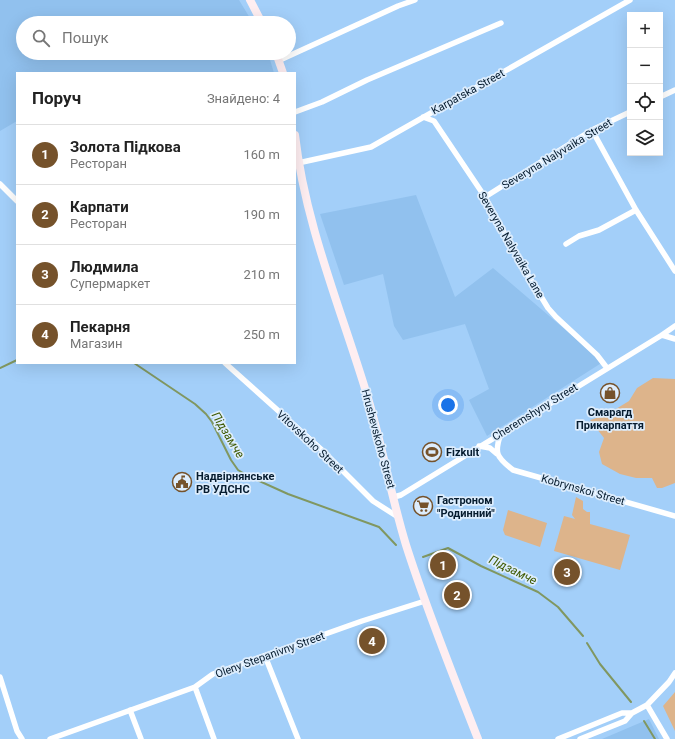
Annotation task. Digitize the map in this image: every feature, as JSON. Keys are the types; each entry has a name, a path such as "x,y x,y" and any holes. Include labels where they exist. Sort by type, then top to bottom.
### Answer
{"street":[{"path":"250,0 258,16"},
{"path":"296,48 415,0"},
{"name":"Karpatska Street","path":"298,162 371,147 630,0"},
{"path":"296,112 322,102 367,80 500,23"},
{"path":"279,60 283,72"},
{"path":"663,96 674,92"},
{"name":"Severyna Nalyvaika Street","path":"486,197 592,130 627,113"},
{"name":"Severyna Nalyvaika Lane","path":"423,117 434,121 486,197 523,267 548,308 597,355 607,368"},
{"path":"592,130 636,210 675,271"},
{"name":"Hrushevskoho Street","path":"296,144 298,162 317,241 367,396 398,517 425,601 478,739"},
{"path":"0,184 16,200"},
{"path":"566,244 579,236 599,230 636,210"},
{"name":"Cheremshyny Street","path":"394,497 401,495 675,326"},
{"path":"662,335 675,339"},
{"name":"Vitovskoho Street","path":"226,364 322,450 373,501 398,517"},
{"path":"497,454 497,446 501,433"},
{"name":"Kobrynskoi Street","path":"479,446 490,448 497,454 504,464 513,470 675,516"},
{"name":"Oleny Stepanivny Street","path":"50,739 195,687 213,674 425,601"},
{"path":"265,656 298,739"},
{"path":"580,739 625,721 632,713 647,705 669,682 675,673"},
{"path":"0,677 17,731 22,739"},
{"path":"195,687 214,739"},
{"path":"647,705 666,739"},
{"path":"130,710 141,739"},
{"path":"558,739 622,713 632,713"}],"shaded area":[{"path":"0,0 239,0 249,16 16,16 16,60 270,60 274,72 16,72 16,122 0,131"},
{"path":"416,195 455,297 493,268 603,362 487,436 469,400 489,389 465,324 403,340 394,326 383,274 344,285 320,214"},
{"path":"653,378 675,379 675,483 662,488 657,488 652,478 636,478 620,474 602,464 599,452 604,438 590,420 606,415 629,401 637,388"},
{"path":"576,497 583,501 583,509 590,512 590,524 630,535 620,570 554,551 564,516 575,519 572,515"},
{"path":"508,510 547,523 540,547 505,535 503,530"},
{"path":"675,692 675,731 663,706"},
{"path":"649,719 659,739 602,739"}],"waterway":[{"name":"Підзамче","path":"0,368 16,360"},
{"name":"Підзамче","path":"135,364 195,404 206,414 212,422 231,460 238,470 288,494 379,527 396,545"},
{"name":"Підзамче","path":"423,557 448,548 481,566 538,592 558,607 583,636"},
{"name":"Підзамче","path":"587,643 600,664 631,702"},
{"name":"Підзамче","path":"644,721 655,739"}],"place":[{"name":"Смарагд Прикарпаття","path":"610,393"},
{"name":"Fizkult","path":"432,452"},
{"name":"Надвірнянське РВ УДСНС","path":"182,482"},
{"name":"Гастроном \"Родинний\"","path":"423,506"},
{"name":"Золота Підкова","path":"443,565"},
{"name":"Людмила","path":"567,572"},
{"name":"Карпати","path":"457,595"},
{"name":"Пекарня","path":"372,641"}]}
